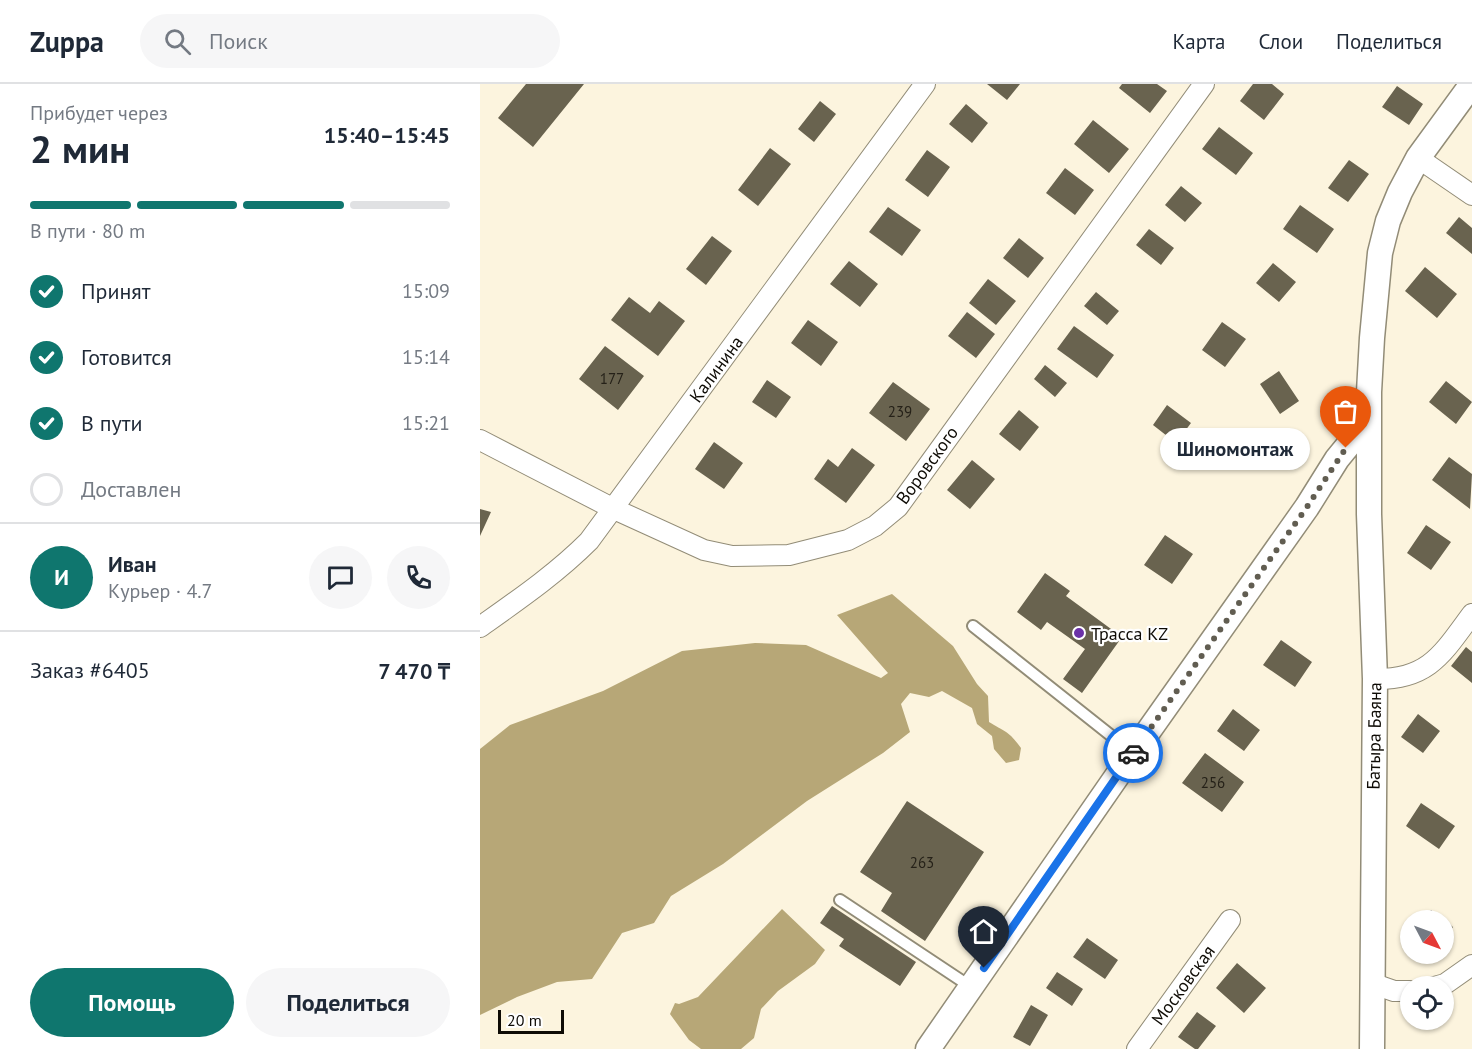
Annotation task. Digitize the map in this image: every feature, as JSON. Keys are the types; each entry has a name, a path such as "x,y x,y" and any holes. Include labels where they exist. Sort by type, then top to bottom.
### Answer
{"street":[{"name":"Калинина","path":"480,627 566,564 589,541 925,84"},
{"name":"Воровского","path":"480,440 614,509 704,550 732,556 789,555 848,540 875,525 898,507 1204,84"},
{"name":"Батыра Баяна","path":"1372,1049 1375,679 1369,514 1369,424 1372,338 1380,253 1388,221 1418,158 1472,84"},
{"path":"1418,158 1472,195"},
{"path":"928,1049 1307,507 1337,459 1355,436 1369,424"},
{"path":"1375,679 1395,679 1419,672 1435,661 1472,614"},
{"name":"Московская","path":"1137,1049 1230,920"},
{"path":"1454,978 1472,965"},
{"path":"1371,983 1400,991"}],"lane":[{"path":"973,626 1133,753"},
{"path":"840,900 971,987"}],"shaded area":[{"path":"892,594 953,646 977,684 988,696 989,722 1010,735 1021,748 1019,760 1006,763 994,749 992,736 977,724 972,708 942,691 929,697 910,693 901,704 910,732 883,753 807,801 723,864 671,896 654,923 622,933 592,979 557,982 517,997 480,1015 480,749 510,725 603,691 682,651 755,643 806,645 881,678 888,673 837,615"},
{"path":"782,909 825,950 815,964 778,991 761,1009 754,1038 741,1049 701,1049 689,1040 670,1014 675,1003 679,1004 698,997"}],"building":[{"path":"526,84 584,84 533,147 498,118"},
{"path":"987,84 1020,84 1007,100"},
{"path":"1122,84 1157,84 1167,91 1150,113 1119,88"},
{"path":"1253,84 1272,84 1284,94 1264,120 1240,101"},
{"path":"1397,86 1423,104 1409,125 1382,107"},
{"path":"820,101 836,114 814,142 798,129"},
{"path":"966,104 988,123 972,143 949,124"},
{"path":"1093,120 1129,149 1109,173 1074,144"},
{"path":"1219,127 1253,153 1236,175 1202,149"},
{"path":"770,148 791,164 758,206 738,190"},
{"path":"927,150 950,167 928,197 905,180"},
{"path":"1349,160 1369,174 1348,202 1328,188"},
{"path":"1065,168 1094,190 1075,215 1046,193"},
{"path":"1181,186 1202,203 1185,222 1165,205"},
{"path":"1300,205 1334,229 1317,253 1283,229"},
{"path":"888,207 921,230 902,256 869,232"},
{"path":"1459,217 1472,228 1472,254 1446,233"},
{"path":"1149,229 1174,248 1161,265 1136,245"},
{"path":"712,236 732,251 706,285 686,269"},
{"path":"1019,238 1044,258 1028,278 1003,258"},
{"path":"849,261 878,284 860,307 830,284"},
{"path":"1273,263 1296,282 1279,302 1256,283"},
{"path":"1425,267 1457,294 1437,318 1405,291"},
{"path":"988,279 1016,301 996,325 969,303"},
{"path":"1096,292 1119,311 1107,325 1084,306"},
{"path":"629,297 650,313 659,301 685,321 658,356 611,320"},
{"path":"967,312 995,334 976,358 948,336"},
{"path":"808,320 838,342 821,366 791,343"},
{"path":"1222,322 1246,339 1225,367 1202,350"},
{"path":"1074,326 1114,355 1097,378 1057,349"},
{"path":"605,346 644,376 618,410 579,379"},
{"path":"1045,365 1067,383 1055,397 1034,379"},
{"path":"1279,371 1299,401 1280,414 1260,384"},
{"path":"767,380 791,397 776,418 752,402"},
{"path":"1446,381 1472,402 1456,424 1429,402"},
{"path":"893,382 930,409 906,441 869,413"},
{"path":"1167,405 1191,423 1176,443 1153,425"},
{"path":"1019,410 1039,427 1020,451 999,434"},
{"path":"714,442 743,463 724,489 695,469"},
{"path":"852,448 875,465 846,503 814,479 828,459 838,467"},
{"path":"1449,457 1472,474 1470,509 1432,480"},
{"path":"972,460 995,479 970,509 947,490"},
{"path":"480,509 491,512 480,536"},
{"path":"1426,525 1451,542 1431,570 1407,553"},
{"path":"1165,535 1193,554 1172,584 1144,565"},
{"path":"1045,573 1070,591 1066,596 1122,637 1082,693 1063,679 1085,649 1047,622 1041,630 1017,612"},
{"path":"1281,640 1312,662 1295,687 1263,665"},
{"path":"1466,647 1472,652 1472,683 1451,666"},
{"path":"1233,709 1260,730 1244,751 1217,731"},
{"path":"1418,714 1440,731 1423,753 1401,737"},
{"path":"1205,753 1244,782 1222,812 1182,783"},
{"path":"907,801 984,852 925,941 881,911 892,893 860,872"},
{"path":"1421,803 1455,826 1439,849 1406,826"},
{"path":"832,906 916,962 900,986 839,946 844,939 820,923"},
{"path":"1087,938 1118,960 1105,979 1073,957"},
{"path":"1237,963 1266,988 1244,1013 1216,988"},
{"path":"1057,972 1083,989 1072,1006 1046,988"},
{"path":"1031,1005 1048,1015 1030,1046 1013,1037"},
{"path":"1197,1012 1216,1026 1198,1049 1195,1049 1178,1037"}],"way so far":[{"path":"1133,753 1307,507 1346,448"}],"place":[{"name":"Шиномонтаж","path":"1346,448"},
{"name":"Трасса KZ","path":"1079,633"}],"route":[{"path":"984,968 1133,753"}]}
